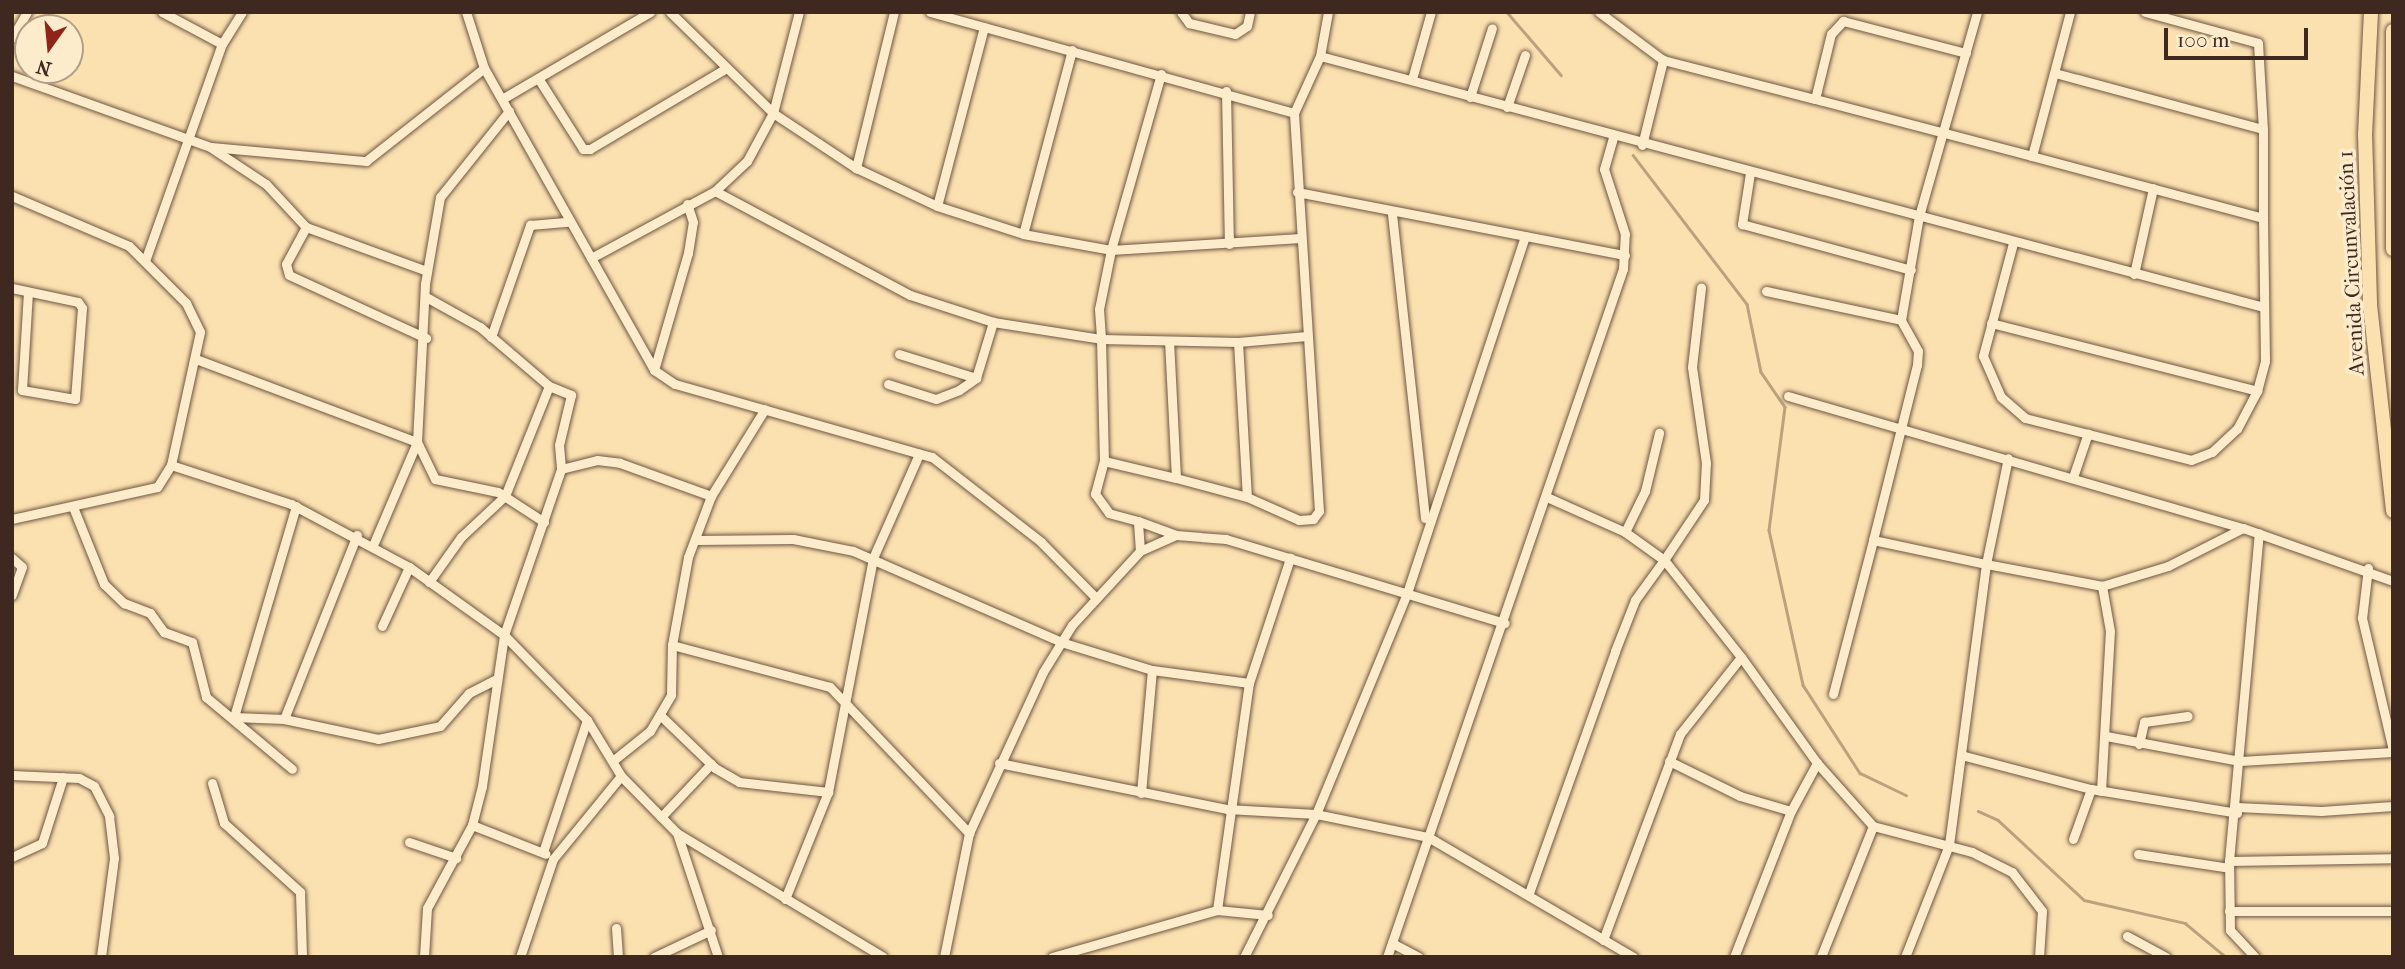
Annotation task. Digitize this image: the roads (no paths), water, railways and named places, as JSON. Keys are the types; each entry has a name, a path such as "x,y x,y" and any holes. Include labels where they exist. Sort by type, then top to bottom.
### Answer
{"main road":[{"name":"Avenida Circunvalación 1","path":"2371,12 2365,134 2370,305 2393,511"},
{"name":"Avenida Circunvalación 1","path":"2393,31 2393,250"}],"street":[{"path":"12,38 27,12"},
{"path":"162,12 222,44"},
{"path":"145,261 186,138 222,44 242,12"},
{"path":"502,99 650,12"},
{"path":"670,12 723,70 773,113 856,168 937,206 1023,234 1111,250 1301,238"},
{"path":"592,258 715,191 747,161 773,113 799,12"},
{"path":"856,168 894,12"},
{"path":"930,12 1226,91 1294,113"},
{"path":"1181,12 1189,23 1235,34 1250,12"},
{"path":"1104,461 1247,497 1299,520 1313,519 1319,511 1294,113 1320,56 1328,12"},
{"path":"1412,79 1431,12"},
{"path":"1599,12 1663,60 2263,218"},
{"path":"1833,694 1918,351 1901,320 1919,216 1977,12"},
{"path":"2032,156 2070,12"},
{"path":"2012,243 1983,356 2001,397 2025,418 2202,458 2237,429 2257,391 2265,361 2263,129 2258,43 2145,12"},
{"path":"467,13 484,68 568,222 592,258 654,370 675,384 919,454 955,471 1096,598"},
{"path":"1815,99 1830,34 1843,21 1966,53"},
{"path":"937,206 984,27"},
{"path":"1470,97 1492,28"},
{"path":"1023,234 1072,50"},
{"path":"1507,107 1525,55"},
{"path":"1320,56 1412,79 1613,138 2263,307"},
{"path":"1642,145 1663,60"},
{"path":"209,147 366,161 484,68"},
{"path":"538,78 583,149 590,149 723,70"},
{"path":"2055,73 2263,129"},
{"path":"1161,74 1111,250 1099,309 1104,461 1095,494 1100,506 1176,535 1226,539 1505,623"},
{"path":"12,76 209,147 266,184 306,227 427,271"},
{"path":"1226,91 1229,244"},
{"path":"373,545 417,442 426,338 427,271 440,197 509,111"},
{"path":"1387,957 1549,498 1625,255 1604,169 1613,138"},
{"path":"1750,173 1742,224 1911,270"},
{"path":"2134,274 2153,188"},
{"path":"715,191 859,271 993,322 1101,339 1238,342 1307,336"},
{"path":"1297,192 1392,214 1625,255"},
{"path":"12,196 79,220 145,261 186,303 200,332 171,466 151,492 12,519"},
{"path":"654,370 688,253 693,222 687,204"},
{"path":"1392,214 1426,523"},
{"path":"491,337 530,225 568,222"},
{"path":"306,227 286,264 289,275 426,338"},
{"path":"1244,957 1268,915 1316,814 1407,593 1426,523 1525,236"},
{"path":"12,288 79,302 82,308 75,398 22,390 28,292"},
{"path":"1529,893 1635,600 1704,500 1706,463 1692,367 1701,288"},
{"path":"1766,290 1901,320"},
{"path":"424,957 427,908 472,825 503,635 561,469 559,445 572,398 549,386 491,337 426,297"},
{"path":"888,384 936,399 976,378 993,322"},
{"path":"1991,323 2257,391"},
{"path":"1169,341 1176,478"},
{"path":"1238,342 1247,497"},
{"path":"899,354 976,378"},
{"path":"195,359 417,442 435,479 505,496 544,522"},
{"path":"429,582 461,537 505,496 549,386"},
{"path":"1788,396 2244,528 2368,568 2393,581"},
{"path":"615,759 661,716 671,695 672,645 695,540 711,496 765,409"},
{"path":"1625,532 1645,491 1659,433"},
{"path":"2073,477 2088,433"},
{"path":"785,899 828,792 873,558 919,454"},
{"path":"1905,957 1949,845 1986,564 2008,458"},
{"path":"561,469 597,460 620,463 711,496"},
{"path":"171,466 296,506 357,535 409,567 503,635 587,720 615,759 621,776 677,833 883,957"},
{"path":"1549,498 1625,532 1664,560 1741,657 1817,763 1873,826 1949,845 2012,872 2031,892 2042,911 2039,957"},
{"path":"234,717 296,506"},
{"path":"73,507 104,584 124,603 150,613 164,632 192,642 206,697 234,717 292,769"},
{"path":"1138,521 1140,551"},
{"path":"1873,540 2102,586 2168,566 2244,528"},
{"path":"2255,957 2230,930 2229,865 2237,810 2259,533"},
{"path":"284,719 357,535"},
{"path":"944,957 969,833 999,763 1061,642 1096,598 1140,551 1176,535"},
{"path":"695,540 793,539 873,558 976,610 1061,642 1152,670 1249,683"},
{"path":"12,558 22,567 12,595"},
{"path":"1217,910 1227,809 1249,683 1290,558"},
{"path":"382,626 409,567"},
{"path":"2106,736 2241,761 2393,751 2362,618 2368,568"},
{"path":"2073,839 2096,790 2106,736 2110,631 2102,586"},
{"path":"672,645 772,668 830,687 846,700 969,833"},
{"path":"1603,940 1669,761 1692,714 1741,657"},
{"path":"1141,793 1152,670"},
{"path":"234,717 284,719 365,739 412,733 440,726 468,693 496,679"},
{"path":"661,716 711,764 740,782 828,792"},
{"path":"2139,744 2144,723 2188,716"},
{"path":"543,852 587,720"},
{"path":"1961,755 2096,790 2237,810 2393,806"},
{"path":"1669,761 1740,796 1791,811"},
{"path":"999,763 1227,809 1316,814 1428,837 1529,893 1633,957"},
{"path":"1734,957 1791,811 1817,763"},
{"path":"662,817 711,764"},
{"path":"12,775 63,777 94,786 109,816 114,858 101,957"},
{"path":"520,957 553,859 621,776"},
{"path":"12,857 42,843 63,777"},
{"path":"212,783 224,823 300,892 302,957"},
{"path":"472,825 543,852 553,859"},
{"path":"1821,957 1873,826"},
{"path":"677,833 718,957"},
{"path":"408,842 456,858"},
{"path":"2138,854 2229,865 2393,858"},
{"path":"1052,957 1217,910 1268,915"},
{"path":"2229,911 2393,911"},
{"path":"616,928 618,957"},
{"path":"654,957 711,930"},
{"path":"2127,936 2166,957"},
{"path":"1391,943 1418,957"}],"waterway":[{"path":"1507,12 1561,75"},
{"path":"1633,155 1747,304 1761,372 1785,407 1769,530 1803,685 1860,773 1906,795"},
{"path":"1978,811 1998,820 2084,900 2185,923 2226,957"}]}
